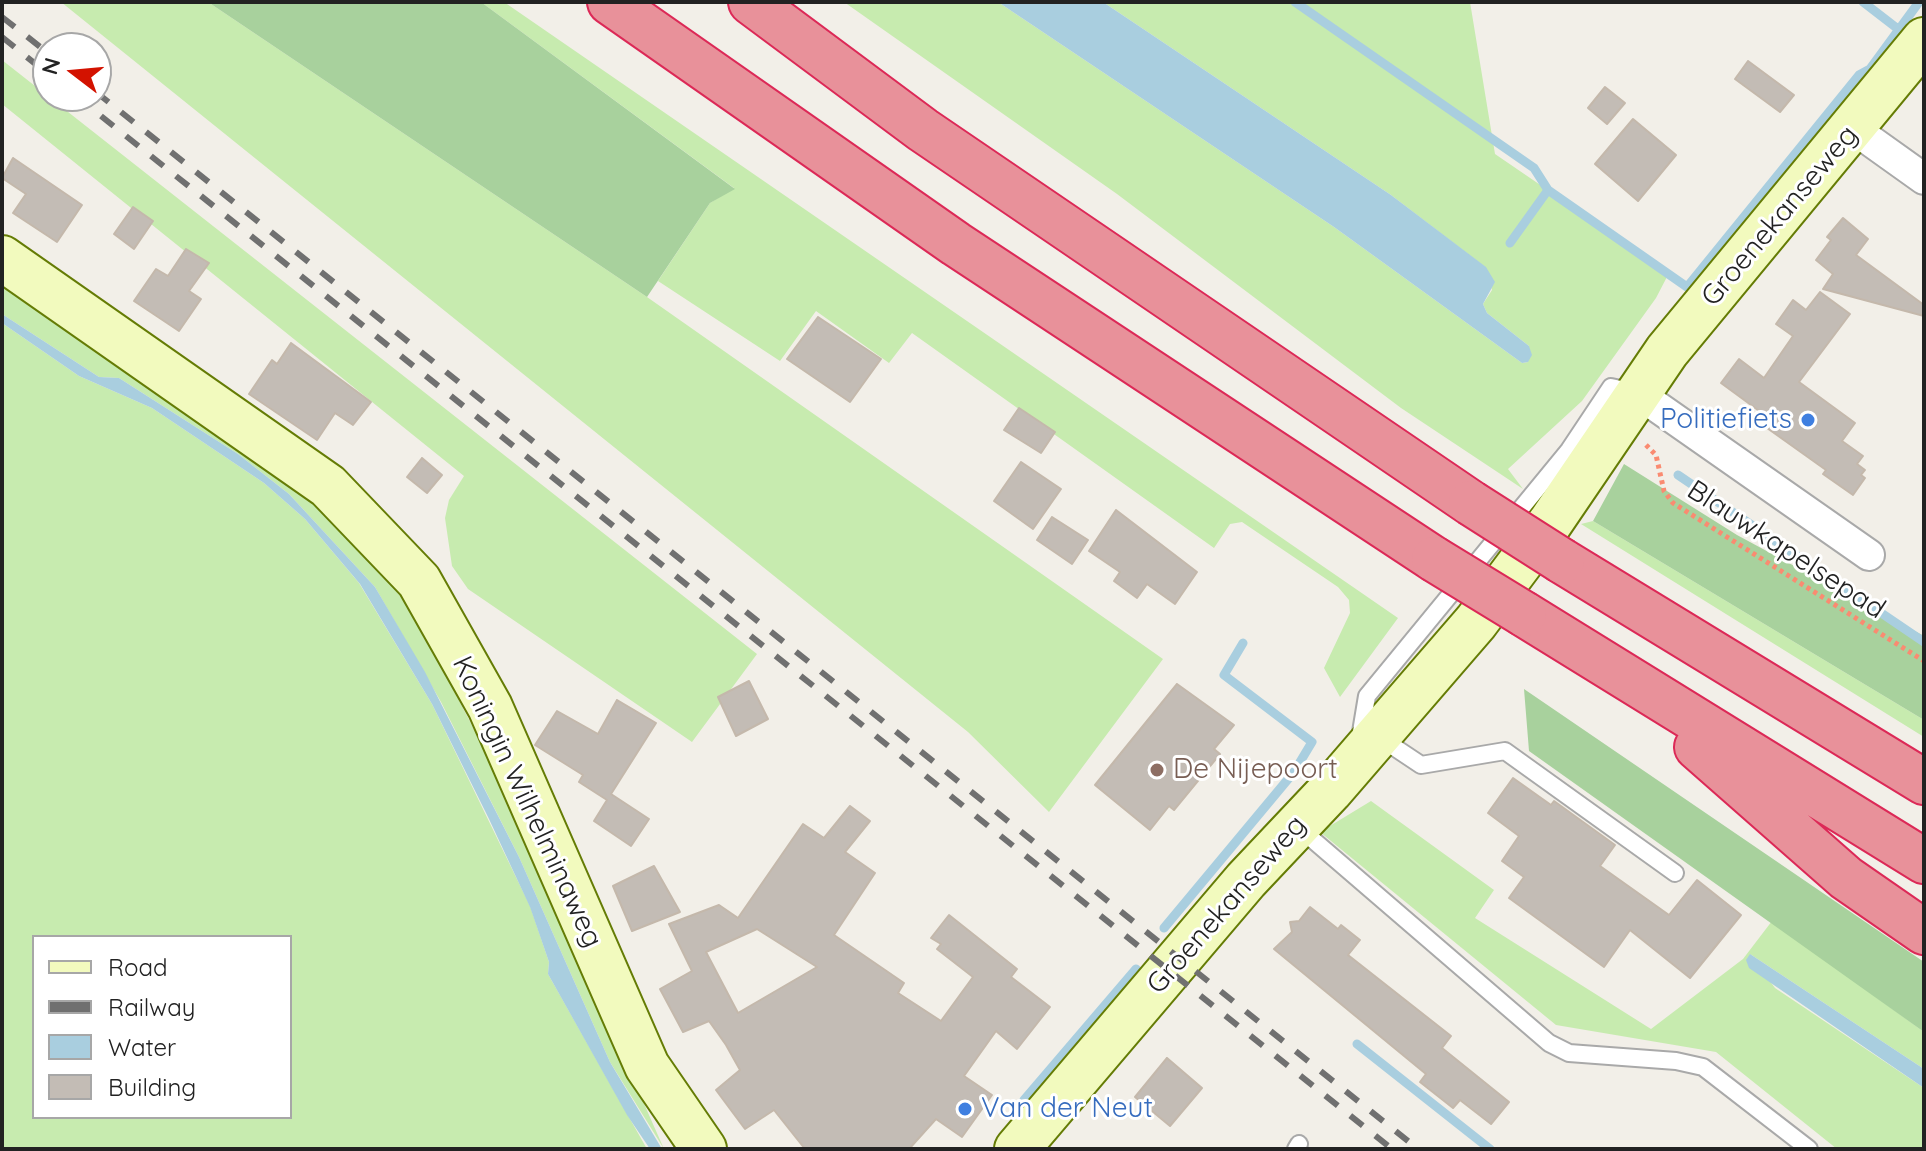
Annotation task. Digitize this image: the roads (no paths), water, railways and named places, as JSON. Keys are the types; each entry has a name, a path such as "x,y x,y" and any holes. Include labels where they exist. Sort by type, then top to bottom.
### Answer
{"highway":[{"path":"610,2 956,244 1434,559 1610,671 1924,861"},
{"path":"751,2 923,130 1471,503 1924,782"},
{"path":"1610,671 1846,878 1924,932"}],"street":[{"name":"Groenekanseweg","path":"1017,1149 1296,825 1367,749 1476,622 1550,523 1626,408 1924,40"},
{"path":"1854,129 1924,179"},
{"name":"Koningin Wilhelminaweg","path":"2,258 328,486 419,581 490,707 647,1066 704,1149"},
{"path":"1626,408 1869,555"}],"lane":[{"path":"1367,749 1421,765 1505,751 1675,873"},
{"path":"1296,825 1549,1043 1569,1053 1676,1061 1703,1067 1809,1149"}],"water":[{"path":"998,2 1103,2 1391,195 1486,267 1495,282 1483,304 1487,313 1529,346 1532,355 1528,362 1522,363 1334,227"},
{"path":"2,314 99,377 119,378 238,454 289,494 375,587 425,672 519,857 610,1062 662,1149 650,1149 627,1115 548,974 549,962 530,907 489,819 432,704 360,584 305,519 264,483 152,408 79,376 2,323"},
{"path":"1750,954 1924,1069 1924,1088 1749,968 1746,960"}],"waterway":[{"path":"1295,2 1534,168 1548,190"},
{"path":"1863,2 1898,29"},
{"path":"1510,243 1548,190 1687,287 1859,75 1870,69 1919,2"},
{"path":"1678,475 1924,642"},
{"path":"1164,928 1294,772 1312,742 1224,675 1243,643"},
{"path":"1024,1100 1136,969"},
{"path":"1357,1044 1490,1149"}],"railway":[{"path":"2,17 32,40"},
{"path":"2,37 32,61"},
{"path":"112,105 1418,1149"},
{"path":"96,112 1392,1149"}],"place":[{"name":"Politiefiets","path":"1808,420"},
{"name":"De Nijepoort","path":"1157,770"},
{"name":"Van der Neut","path":"965,1109"}]}
